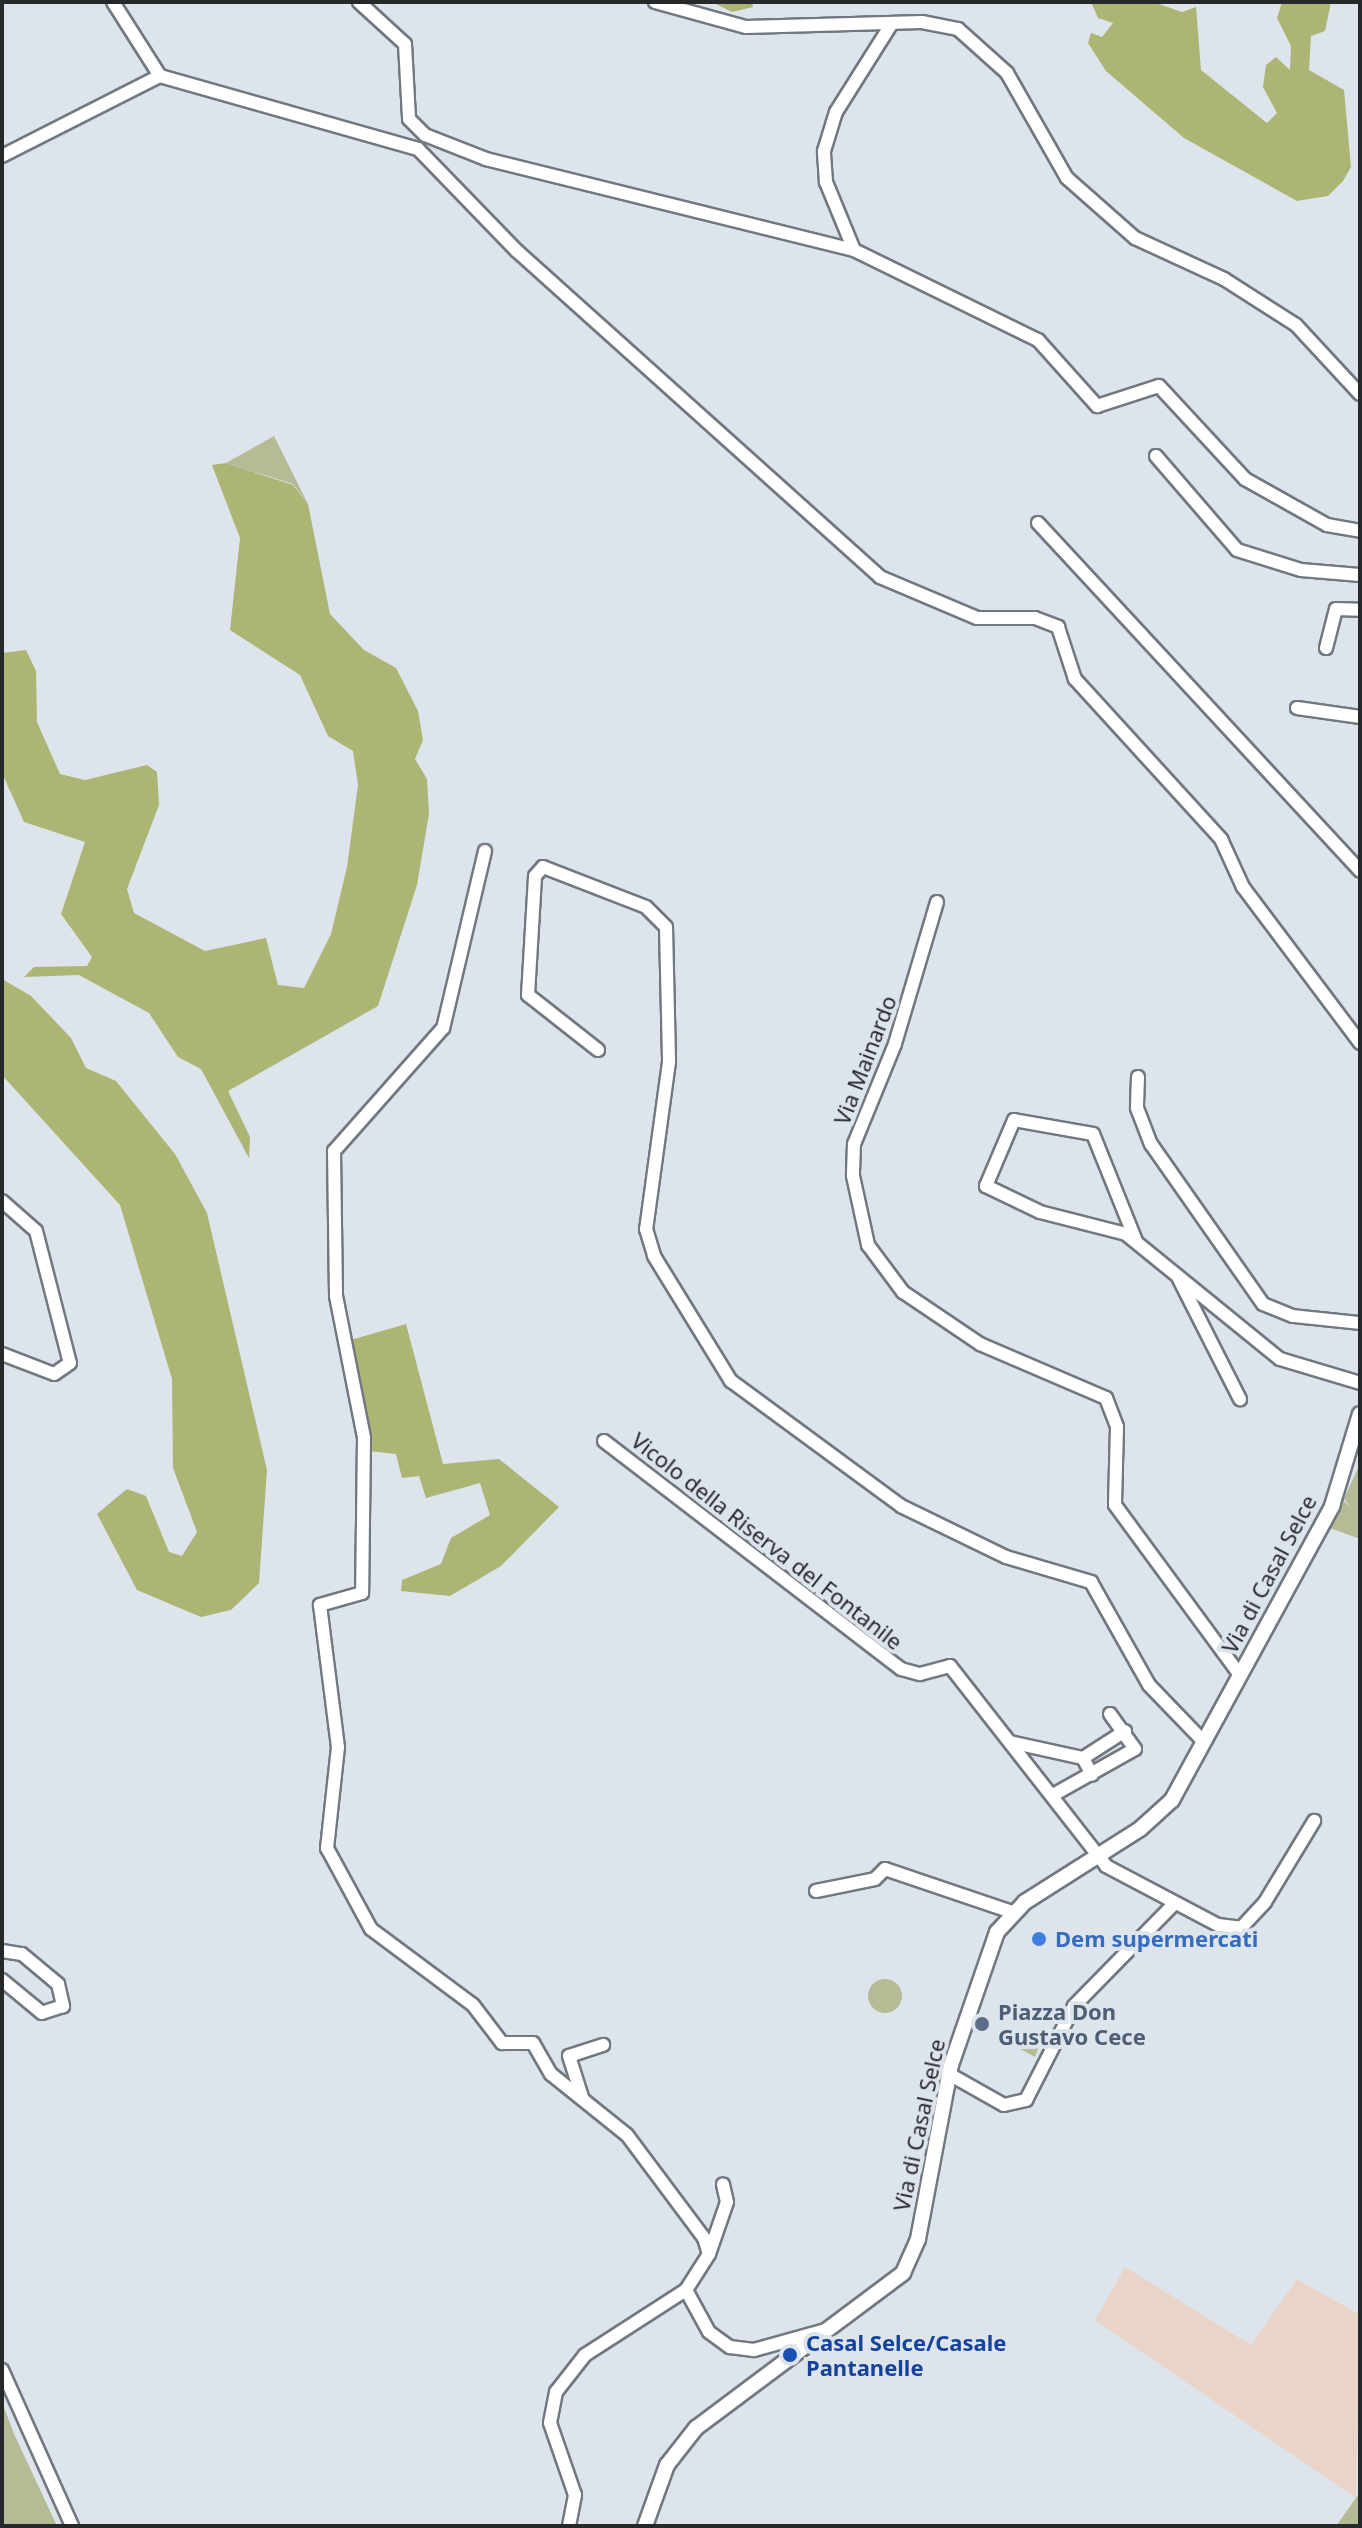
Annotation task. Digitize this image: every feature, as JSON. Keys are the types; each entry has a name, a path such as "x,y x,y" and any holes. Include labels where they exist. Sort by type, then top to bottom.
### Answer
{"main road":[{"name":"Via di Casal Selce","path":"645,2526 684,2440 892,2285 913,2254 949,2074 994,1939 1012,1912 1162,1810 1204,1742 1332,1506 1360,1414"}],"street":[{"path":"113,2 160,76 418,149 517,251 880,577 977,618 1037,618 1058,627 1075,681 1221,839 1243,887 1360,1043"},
{"path":"359,2 405,44 409,119 428,137 486,159 854,250 1038,340 1097,406 1112,406 1147,384 1159,386 1245,479 1327,525 1360,531"},
{"path":"655,2 746,27 938,22 966,34 1009,76 1045,151 1067,178 1135,238 1224,279 1296,325 1360,394"},
{"path":"854,250 826,182 824,151 836,112 892,23"},
{"path":"2,156 160,76"},
{"path":"418,149 428,137"},
{"path":"1156,456 1237,550 1307,572 1360,575"},
{"path":"1038,523 1360,871"},
{"path":"1326,648 1336,609 1360,610"},
{"path":"1297,708 1360,717"},
{"path":"485,851 443,1028 334,1151 336,1296 364,1438 362,1593 320,1605 338,1747 327,1848 371,1929 477,2008 503,2044 533,2043 551,2074 627,2135 702,2234 709,2254"},
{"path":"598,1050 528,996 535,876 544,866 646,907 666,927 669,1062 647,1235 731,1381 901,1506 1006,1557 1091,1582 1149,1685 1204,1742"},
{"name":"Via Mainardo","path":"937,902 893,1053 854,1144 854,1185 868,1245 903,1292 980,1344 1106,1398 1117,1427 1115,1505 1240,1675"},
{"path":"1138,1077 1137,1108 1151,1144 1263,1304 1293,1316 1360,1323"},
{"path":"1136,1241 1093,1134 1013,1121 985,1186 1136,1241 1284,1361 1360,1383"},
{"path":"2,1201 36,1231 71,1362 54,1374 2,1354"},
{"path":"1178,1277 1240,1399"},
{"name":"Vicolo della Riserva del Fontanile","path":"604,1441 901,1669 920,1674 950,1666 1053,1795 1097,1856"},
{"path":"1053,1795 1135,1749 1110,1714"},
{"path":"1010,1742 1083,1758 1125,1731"},
{"path":"1083,1758 1092,1775"},
{"path":"1097,1856 1175,1903 1222,1926 1246,1926 1314,1821"},
{"path":"816,1891 875,1879 885,1869 1012,1912"},
{"path":"949,2074 999,2103 1026,2100 1074,2006 1175,1903"},
{"path":"2,1951 21,1953 58,1984 63,2006 42,2013 2,1980"},
{"path":"585,2104 569,2059 582,2046 603,2045"},
{"path":"569,2526 575,2495 550,2423 556,2392 585,2355 686,2290 709,2254 727,2202 723,2184"},
{"path":"686,2290 706,2328 735,2348 763,2349 840,2325"},
{"path":"2,2370 72,2526"}],"shaded area":[{"path":"1125,2267 1251,2345 1297,2279 1360,2315 1356,2498 1095,2320"}],"green space":[{"path":"712,2 752,2 753,7 732,12"},
{"path":"1091,2 1153,2 1182,12 1196,7 1201,70 1267,123 1277,113 1263,87 1266,65 1276,57 1290,70 1291,46 1277,18 1282,2 1331,2 1325,31 1311,36 1309,70 1344,90 1351,167 1343,181 1328,196 1297,201 1184,138 1106,71 1088,43 1091,33 1102,37 1113,23 1098,18"},
{"path":"274,436 308,504 293,484 226,463"},
{"path":"226,463 293,485 308,504 330,614 364,650 396,668 418,711 423,740 415,759 427,779 429,814 417,885 378,1006 228,1091 250,1137 249,1158 201,1069 178,1057 149,1013 79,975 24,977 34,967 87,966 92,957 61,914 85,842 24,822 2,773 2,653 26,650 36,671 37,722 60,774 85,780 147,765 157,772 159,805 127,889 134,913 205,951 266,938 278,985 304,988 331,934 347,867 358,785 353,751 328,736 300,675 230,630 240,538 212,465"},
{"path":"2,979 31,996 71,1038 86,1068 116,1081 175,1154 207,1213 267,1470 259,1583 231,1610 201,1617 137,1590 97,1514 127,1489 146,1496 169,1552 182,1556 197,1532 173,1468 172,1379 120,1205 2,1075"},
{"path":"406,1324 443,1464 499,1459 559,1507 501,1566 450,1596 401,1591 402,1580 441,1564 451,1538 490,1515 480,1483 426,1498 419,1476 402,1478 396,1454 368,1451 344,1342"},
{"path":"1358,1468 1360,1539 1330,1528 1343,1500 1352,1509 1344,1499"},
{"path":"885,1979 897,1984 902,1996 897,2008 885,2013 873,2008 868,1996 873,1984"},
{"path":"1011,2029 1041,2040 1035,2057 1006,2041"},
{"path":"2,2402 14,2434 57,2526 2,2526"},
{"path":"1360,2492 1360,2526 1336,2526 1356,2498"}],"place":[{"name":"Dem supermercati","path":"1039,1939"},
{"name":"Piazza Don Gustavo Cece","path":"982,2024"},
{"name":"Casal Selce/Casale Pantanelle","path":"790,2355"}]}
